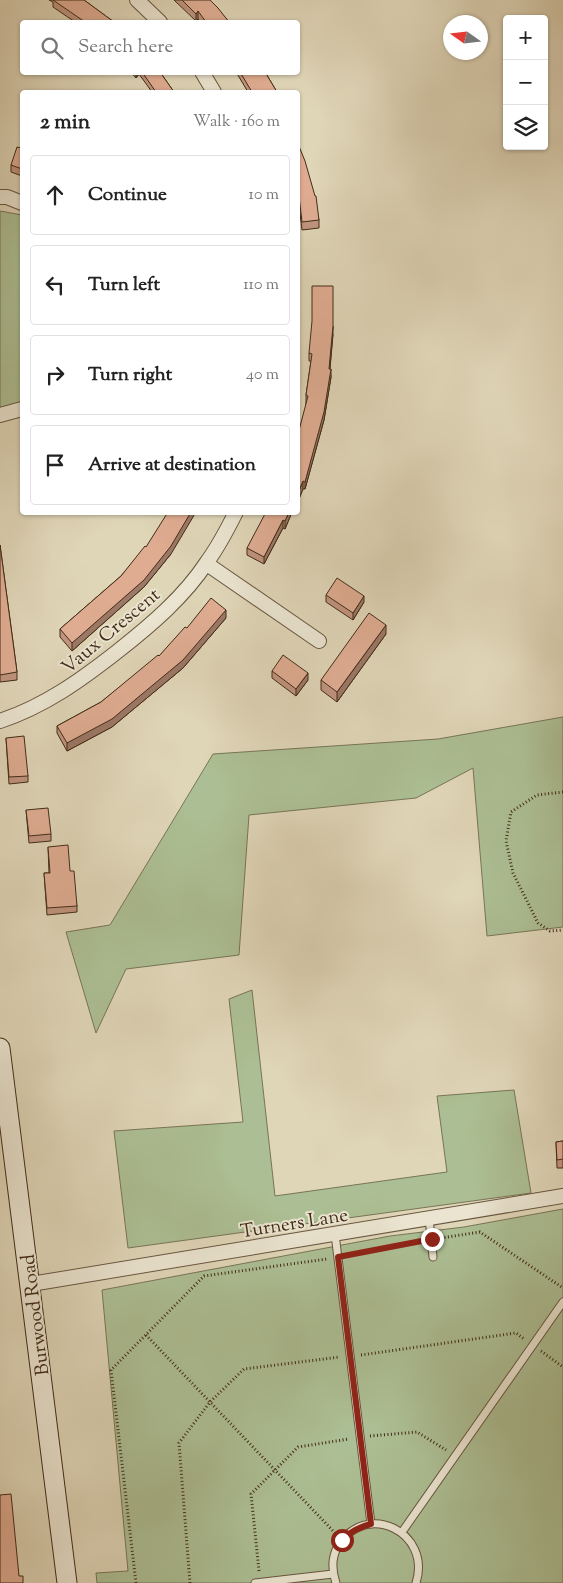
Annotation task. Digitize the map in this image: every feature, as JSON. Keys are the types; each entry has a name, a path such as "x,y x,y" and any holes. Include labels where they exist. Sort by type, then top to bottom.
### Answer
{"street":[{"path":"137,0 158,20"},
{"path":"204,75 213,90"},
{"path":"0,197 20,201"},
{"path":"0,415 20,410"},
{"name":"Vaux Crescent","path":"0,721 19,715 74,686 155,622 207,564 234,515"},
{"path":"207,564 319,641"},
{"name":"Burwood Road","path":"0,1048 5,1116 31,1284 67,1583"},
{"name":"Turners Lane","path":"31,1284 563,1196"}],"lane":[{"path":"430,1218 434,1257"},
{"path":"335,1234 371,1524"},
{"path":"402,1532 563,1302"},
{"path":"336,1583 333,1574 333,1562 342,1540 350,1532 371,1524 387,1525 402,1532 412,1543 419,1557 420,1573 416,1583"},
{"path":"255,1583 333,1574"}],"path":[{"path":"563,792 537,795 511,812 506,841 513,873 538,922 550,931 563,930"},
{"path":"136,1583 111,1370 204,1276 338,1257 480,1232 563,1288"},
{"path":"190,1583 178,1443 210,1402 244,1369 516,1332 563,1367"},
{"path":"146,1335 342,1540"},
{"path":"260,1582 251,1494 298,1447 360,1437 417,1432 455,1456"}],"green space":[{"path":"0,211 20,215 20,404 0,408"},
{"path":"563,717 563,927 487,936 473,768 416,798 249,815 239,955 126,969 96,1033 66,932 110,925 213,754 438,739"},
{"path":"252,990 275,1196 447,1172 437,1096 514,1090 531,1193 128,1248 114,1131 243,1122 229,999"},
{"path":"563,1209 563,1583 97,1583 96,1573 128,1571 102,1290 390,1236 464,1227"}],"building":[{"path":"53,0 84,0 111,20 82,20"},
{"path":"182,0 210,0 227,20 205,20 198,11 196,14"},
{"path":"144,75 162,75 173,90 155,90"},
{"path":"242,75 267,75 276,90 251,90"},
{"path":"17,147 20,148 20,168 11,165"},
{"path":"300,149 316,196 319,220 302,222 300,205"},
{"path":"312,286 333,286 333,326 329,369 331,369 324,412 305,482 303,481 300,488 300,426 308,396 306,395 312,354 309,353 312,321"},
{"path":"166,515 189,515 171,546 144,580 72,643 60,629 121,576 146,547"},
{"path":"264,515 288,515 285,521 283,520 264,557 247,548"},
{"path":"0,545 17,672 0,675"},
{"path":"337,578 364,596 353,613 326,595"},
{"path":"211,598 226,610 183,660 112,719 67,743 57,726 101,702 159,656 185,627 187,628"},
{"path":"369,613 386,625 337,692 321,680"},
{"path":"283,655 308,673 296,689 272,671"},
{"path":"24,736 28,776 9,777 6,738"},
{"path":"48,808 51,834 29,836 26,810"},
{"path":"68,845 70,871 74,871 77,906 47,908 44,873 50,873 48,847"},
{"path":"563,1141 563,1159 557,1160 556,1142"},
{"path":"11,1494 19,1576 23,1576 23,1583 0,1583 0,1495"}],"route":[{"path":"342,1540 350,1532 371,1524 338,1257 432,1239"}]}
